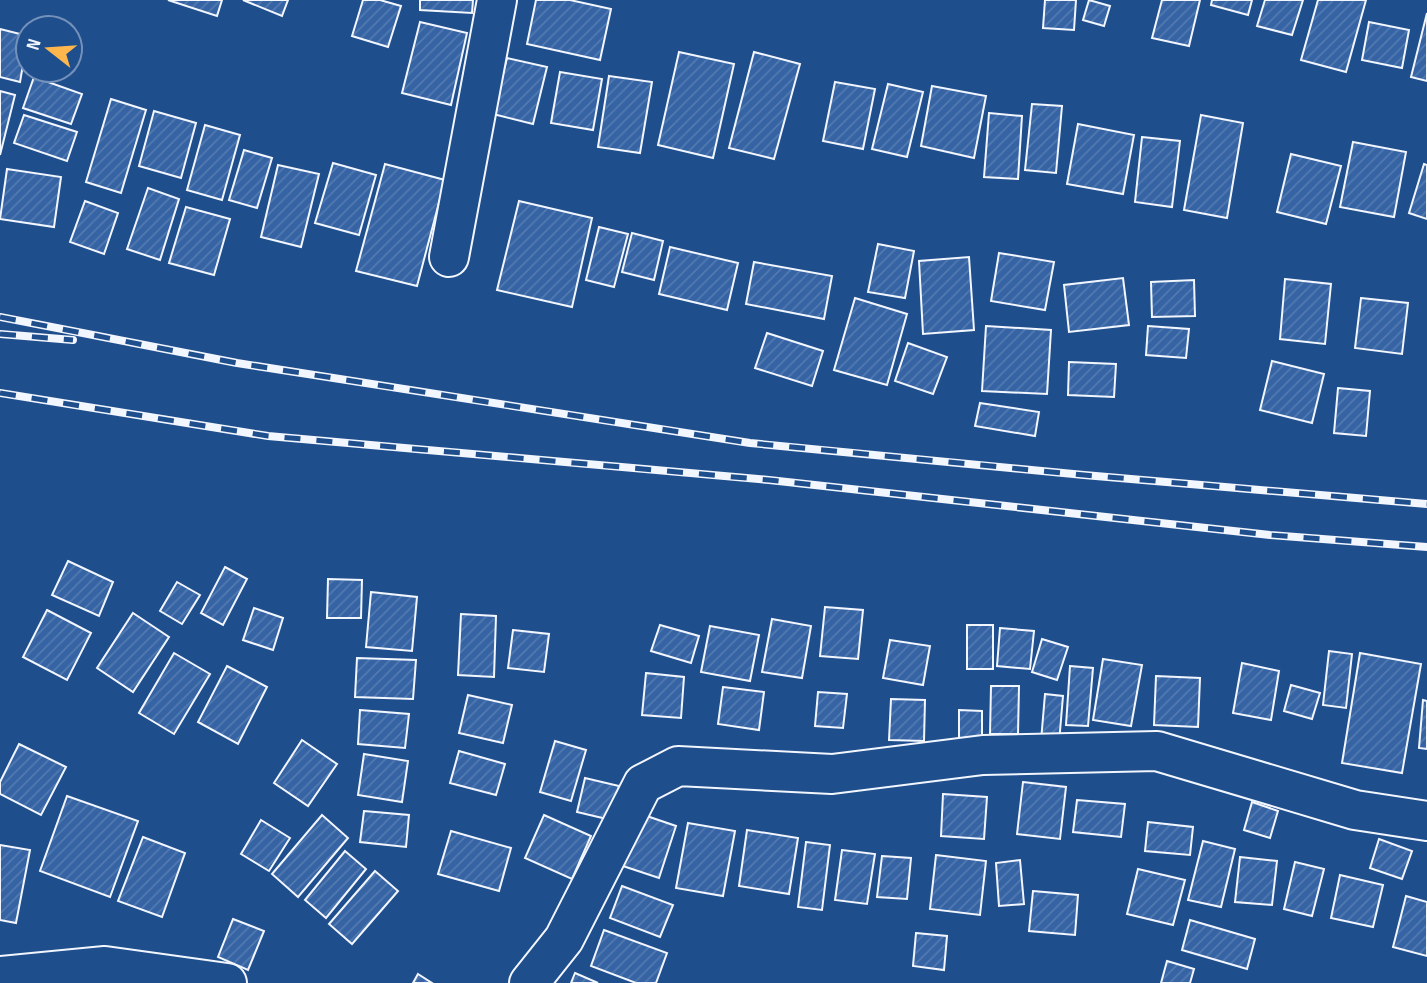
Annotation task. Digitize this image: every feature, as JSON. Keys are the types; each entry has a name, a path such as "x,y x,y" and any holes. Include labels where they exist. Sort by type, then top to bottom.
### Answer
{"street":[{"path":"449,257 497,0"},
{"path":"529,983 564,939 643,784 678,766 832,774 983,755 1157,751 1355,810 1427,821"},
{"path":"0,976 105,966 227,983"}],"building":[{"path":"168,0 222,0 217,16"},
{"path":"243,0 288,0 282,16"},
{"path":"363,0 380,0 401,6 388,47 352,36"},
{"path":"420,0 473,0 472,13 420,10"},
{"path":"536,0 570,0 611,9 600,60 527,44"},
{"path":"1045,0 1076,0 1074,30 1043,28"},
{"path":"1089,0 1110,6 1104,26 1083,20"},
{"path":"1162,0 1200,0 1189,46 1152,38"},
{"path":"1212,0 1252,0 1248,15 1211,5"},
{"path":"1265,0 1303,0 1292,35 1257,26"},
{"path":"1318,0 1366,0 1346,72 1301,60"},
{"path":"1427,13 1427,81 1411,77"},
{"path":"420,22 467,33 451,105 402,93"},
{"path":"1369,22 1409,30 1402,68 1362,60"},
{"path":"0,29 14,32 14,80 0,77"},
{"path":"679,52 734,64 713,158 658,145"},
{"path":"754,52 800,64 774,159 729,148"},
{"path":"507,58 547,67 533,124 493,114"},
{"path":"560,72 602,79 593,130 551,123"},
{"path":"609,76 652,82 640,153 598,147"},
{"path":"835,82 875,89 863,149 823,141"},
{"path":"32,84 54,84 82,94 71,124 23,108"},
{"path":"888,84 923,92 907,157 872,149"},
{"path":"932,86 986,96 974,158 921,146"},
{"path":"0,91 15,95 0,155"},
{"path":"111,99 146,110 121,193 86,182"},
{"path":"1032,104 1062,106 1056,173 1025,170"},
{"path":"154,111 196,123 181,178 139,166"},
{"path":"989,113 1022,116 1018,179 984,177"},
{"path":"24,115 77,132 67,161 14,143"},
{"path":"1201,115 1243,123 1227,218 1184,210"},
{"path":"1078,124 1134,135 1123,194 1067,184"},
{"path":"205,125 240,135 222,200 187,190"},
{"path":"1142,137 1180,141 1172,207 1135,202"},
{"path":"1353,142 1406,152 1394,217 1340,207"},
{"path":"244,150 272,158 257,208 229,200"},
{"path":"1291,154 1341,166 1326,224 1277,212"},
{"path":"333,163 376,175 359,235 315,223"},
{"path":"385,164 445,180 417,286 356,271"},
{"path":"1424,164 1427,165 1427,219 1409,213"},
{"path":"278,165 319,174 301,247 261,237"},
{"path":"7,169 61,177 54,227 0,219"},
{"path":"148,188 179,199 160,260 127,249"},
{"path":"85,201 118,213 104,254 70,242"},
{"path":"519,201 592,218 572,307 497,290"},
{"path":"186,207 230,219 214,275 169,263"},
{"path":"599,227 628,234 614,287 586,280"},
{"path":"632,233 663,241 654,280 622,272"},
{"path":"878,244 914,251 905,298 868,292"},
{"path":"670,247 738,263 727,310 659,294"},
{"path":"999,253 1054,262 1045,310 991,301"},
{"path":"969,257 974,330 923,334 919,261"},
{"path":"754,262 832,276 824,319 746,304"},
{"path":"1123,278 1129,325 1069,332 1064,285"},
{"path":"1285,279 1331,284 1325,344 1280,339"},
{"path":"1194,280 1195,316 1152,317 1151,282"},
{"path":"855,298 907,314 887,385 834,370"},
{"path":"1361,298 1408,303 1402,354 1355,348"},
{"path":"986,326 1051,330 1047,394 982,391"},
{"path":"1148,326 1189,329 1186,358 1146,355"},
{"path":"767,333 823,351 812,386 755,368"},
{"path":"908,343 947,357 933,394 895,381"},
{"path":"1272,361 1324,374 1312,423 1260,410"},
{"path":"1069,362 1116,364 1114,397 1068,395"},
{"path":"1338,388 1370,391 1366,436 1334,433"},
{"path":"980,403 1039,412 1035,436 975,426"},
{"path":"68,561 113,582 99,616 52,595"},
{"path":"225,567 247,579 223,625 201,613"},
{"path":"328,579 362,580 361,618 327,618"},
{"path":"177,582 200,595 182,624 160,611"},
{"path":"371,592 417,597 412,651 366,647"},
{"path":"825,607 863,610 858,659 820,656"},
{"path":"254,608 283,618 273,650 243,640"},
{"path":"47,610 91,633 67,680 23,657"},
{"path":"133,613 169,637 133,692 97,668"},
{"path":"461,614 496,616 494,677 458,675"},
{"path":"772,619 811,626 802,678 762,672"},
{"path":"660,625 699,636 691,663 651,651"},
{"path":"967,625 993,625 993,669 967,669"},
{"path":"710,626 759,635 750,681 701,672"},
{"path":"1000,628 1034,631 1030,669 997,666"},
{"path":"513,630 549,634 544,672 508,668"},
{"path":"1042,639 1068,647 1057,680 1032,672"},
{"path":"890,640 930,646 923,685 883,678"},
{"path":"1329,651 1352,654 1346,708 1323,705"},
{"path":"174,653 210,674 174,734 139,713"},
{"path":"1360,653 1421,664 1402,773 1342,763"},
{"path":"357,658 416,660 413,699 355,697"},
{"path":"1103,659 1142,665 1131,726 1093,720"},
{"path":"1242,663 1279,671 1271,720 1233,713"},
{"path":"227,666 267,687 238,744 198,722"},
{"path":"1070,666 1093,668 1088,726 1066,725"},
{"path":"646,673 684,677 681,718 642,715"},
{"path":"1156,676 1200,678 1198,727 1154,725"},
{"path":"1291,685 1320,693 1312,719 1284,711"},
{"path":"991,686 1019,686 1018,734 990,734"},
{"path":"723,687 764,692 759,730 718,724"},
{"path":"818,692 847,694 843,728 815,726"},
{"path":"1045,694 1063,696 1059,743 1041,741"},
{"path":"468,695 512,705 503,743 459,733"},
{"path":"891,699 925,700 924,741 889,740"},
{"path":"1423,700 1427,701 1427,749 1419,748"},
{"path":"360,710 409,714 405,748 358,744"},
{"path":"959,710 982,711 982,742 959,743"},
{"path":"302,740 337,764 308,806 274,783"},
{"path":"555,741 586,750 571,801 540,792"},
{"path":"19,744 66,767 41,815 0,794 0,782"},
{"path":"459,751 505,764 496,795 450,783"},
{"path":"364,754 408,761 402,802 358,795"},
{"path":"585,778 619,786 611,820 577,812"},
{"path":"1023,782 1066,787 1060,839 1017,834"},
{"path":"943,794 987,797 984,839 941,836"},
{"path":"67,796 138,821 110,897 40,871"},
{"path":"1077,800 1125,804 1121,837 1073,832"},
{"path":"1252,802 1278,811 1270,838 1244,830"},
{"path":"364,811 409,815 406,847 360,842"},
{"path":"635,812 676,826 659,878 617,864"},
{"path":"322,815 348,838 298,897 272,874"},
{"path":"544,815 591,836 572,879 525,858"},
{"path":"261,820 290,838 269,871 241,854"},
{"path":"1148,822 1193,827 1190,855 1145,851"},
{"path":"688,823 735,831 723,896 676,888"},
{"path":"747,830 798,838 789,894 739,886"},
{"path":"451,831 511,848 499,891 438,874"},
{"path":"143,837 185,853 162,917 118,901"},
{"path":"1379,839 1412,851 1402,879 1370,868"},
{"path":"1203,841 1235,849 1221,907 1188,900"},
{"path":"806,842 830,845 822,910 798,907"},
{"path":"0,845 30,850 16,923 0,920"},
{"path":"842,850 875,854 867,904 835,900"},
{"path":"345,851 366,869 326,918 305,900"},
{"path":"936,855 986,861 980,915 930,909"},
{"path":"882,856 911,858 907,899 877,897"},
{"path":"1240,857 1277,861 1272,905 1235,902"},
{"path":"1020,860 1024,904 999,906 996,863"},
{"path":"1295,862 1324,869 1312,916 1284,909"},
{"path":"1138,869 1185,880 1173,925 1127,914"},
{"path":"375,871 398,891 352,944 329,924"},
{"path":"1340,875 1383,885 1373,927 1331,918"},
{"path":"622,886 673,905 660,937 610,918"},
{"path":"1033,891 1078,895 1075,935 1029,931"},
{"path":"1406,896 1427,902 1427,956 1393,947"},
{"path":"233,919 264,931 248,970 218,957"},
{"path":"1190,920 1255,939 1247,969 1182,950"},
{"path":"604,930 667,953 656,983 636,983 591,966"},
{"path":"916,933 947,936 944,970 913,966"},
{"path":"1167,961 1194,969 1190,983 1161,983"},
{"path":"575,973 598,983 571,983"},
{"path":"418,974 432,983 413,983"}],"railway":[{"path":"0,317 237,363 750,443 1427,504"},
{"path":"0,334 73,340"},
{"path":"0,393 268,436 769,480 1270,535 1427,547"}]}
